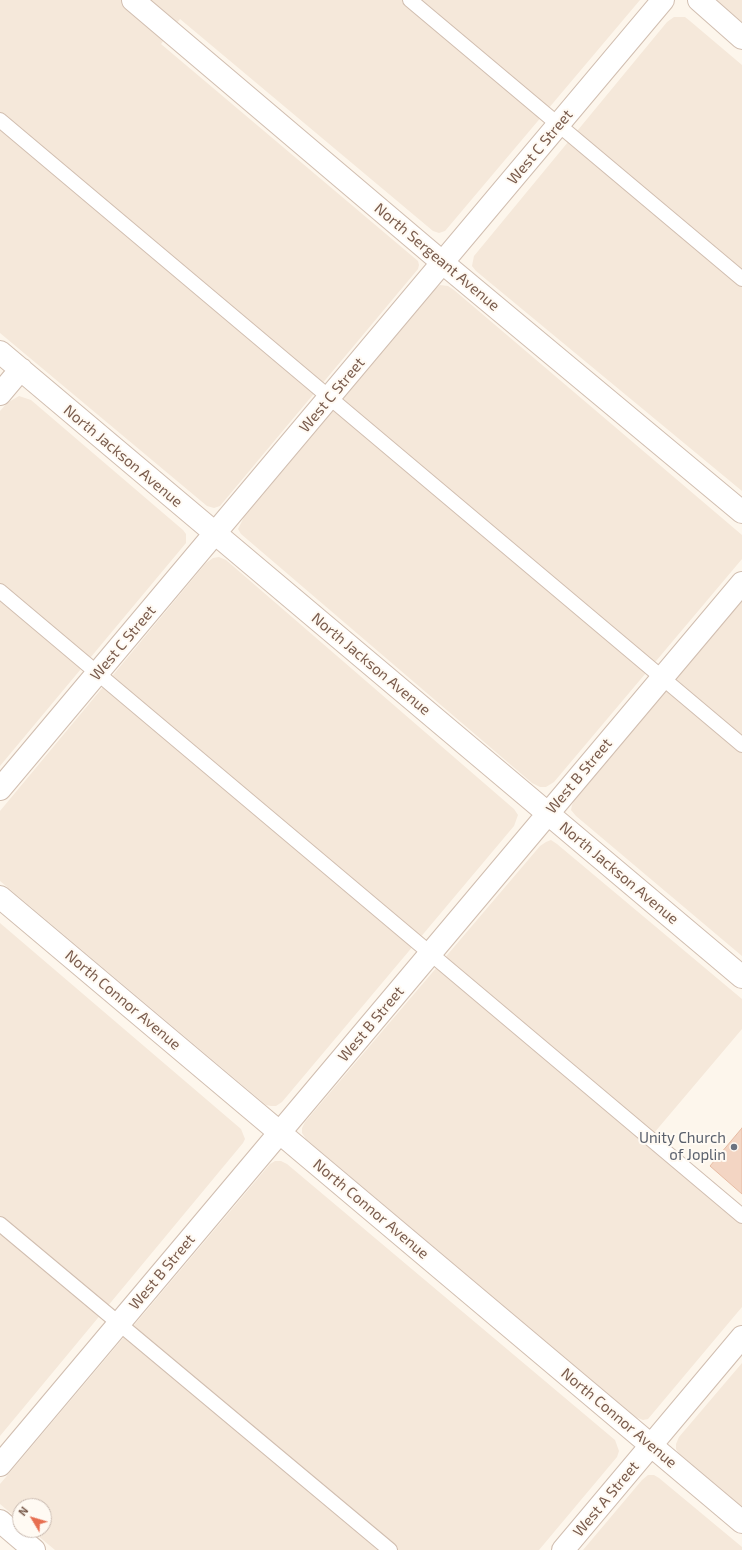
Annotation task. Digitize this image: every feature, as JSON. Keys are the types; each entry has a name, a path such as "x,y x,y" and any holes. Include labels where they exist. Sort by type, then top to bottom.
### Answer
{"street":[{"name":"North Sergeant Avenue","path":"133,0 443,263 742,512"},
{"name":"West C Street","path":"0,789 664,0"},
{"path":"699,0 742,38"},
{"name":"North Jackson Avenue","path":"0,352 742,977"},
{"path":"0,394 20,369"},
{"name":"West B Street","path":"0,1465 742,583"},
{"name":"North Connor Avenue","path":"0,897 742,1522"},
{"name":"West A Street","path":"563,1550 742,1337"},
{"path":"0,1521 34,1550"}],"lane":[{"path":"410,0 742,278"},
{"path":"0,120 742,745"},
{"path":"0,591 742,1216"},
{"path":"0,1224 390,1550"}],"shaded area":[{"path":"0,0 640,0 445,231 439,233 433,231 180,19 161,44 418,261 419,265 418,269 220,506 214,508 207,506 0,333"},
{"path":"710,0 742,0 742,27"},
{"path":"674,17 685,17 742,65 742,491 476,271 472,266 474,256 667,22"},
{"path":"440,285 448,286 454,290 742,535 742,559 554,782 546,787 540,787 532,783 241,534 238,529 244,517 434,290"},
{"path":"19,396 31,400 183,530 186,534 186,543 0,766 0,411 7,403"},
{"path":"219,557 226,560 514,809 518,815 514,826 282,1102 276,1106 266,1105 0,881 0,811 206,563 213,558"},
{"path":"742,599 742,956 576,816 571,810 576,797"},
{"path":"551,840 742,999 742,1029 654,1133 742,1207 742,1307 648,1419 643,1420 633,1416 306,1139 302,1133 302,1128 305,1122 540,846"},
{"path":"0,923 241,1129 245,1139 0,1436"},
{"path":"275,1161 281,1161 287,1164 615,1440 619,1451 617,1457 539,1550 55,1550 41,1538 52,1538 52,1498 12,1498 12,1514 0,1504 0,1484 270,1164"},
{"path":"742,1363 742,1507 679,1454 676,1449 676,1444 679,1437"},
{"path":"648,1475 654,1475 659,1478 742,1547 742,1550 583,1550 642,1480"}],"building":[{"name":"Unity Church of Joplin","path":"742,1128 742,1194 710,1166"}],"place":[{"name":"Unity Church of Joplin","path":"734,1147"}]}
